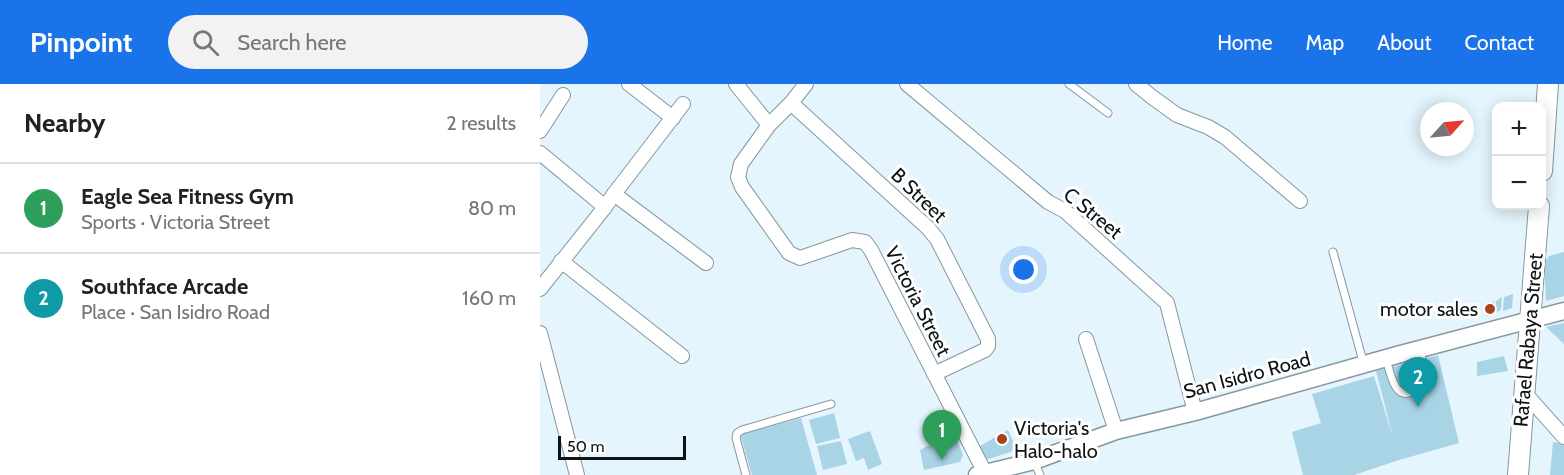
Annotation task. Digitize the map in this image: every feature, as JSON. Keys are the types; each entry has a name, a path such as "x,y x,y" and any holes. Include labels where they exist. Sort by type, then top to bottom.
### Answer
{"main road":[{"path":"1543,156 1548,84"},
{"name":"Rafael Rabaya Street","path":"1518,475 1539,210"}],"street":[{"path":"629,84 673,118"},
{"path":"736,84 769,125 806,84"},
{"name":"C Street","path":"907,84 1048,202 1065,211 1167,303 1195,412"},
{"path":"1136,84 1177,115 1208,127 1225,137 1300,201"},
{"path":"540,131 563,95"},
{"name":"B Street","path":"791,103 928,228 937,239 988,339 988,346 985,350 934,374"},
{"path":"540,289 606,207 683,104"},
{"name":"Victoria Street","path":"769,125 741,164 738,177 742,187 789,253 800,258 852,240 865,242 934,374 981,474"},
{"path":"540,153 606,207"},
{"path":"614,194 706,263"},
{"path":"561,261 682,356"},
{"name":"San Isidro Road","path":"981,474 1037,468 1116,431 1195,412 1564,311"},
{"path":"540,333 577,475"},
{"path":"1086,339 1116,431"},
{"path":"1523,391 1564,437"}],"lane":[{"path":"1069,84 1108,112"},
{"path":"1333,252 1364,364"},
{"path":"1386,359 1395,387 1400,392 1412,393 1420,389 1426,380 1420,349"},
{"path":"746,475 736,438 737,433 831,404"}],"building":[{"path":"1564,252 1564,296 1546,301 1544,263 1549,256"},
{"path":"1513,294 1512,308 1503,311 1504,297"},
{"path":"1502,297 1501,310 1495,313 1496,301"},
{"name":"motor sales","path":"1494,301 1494,314 1486,316 1486,305"},
{"path":"1564,323 1564,344 1546,327"},
{"path":"1438,355 1459,443 1354,475 1303,475 1292,432 1321,423 1312,394 1374,376 1393,437 1376,371"},
{"path":"1504,356 1508,371 1477,376 1477,362"},
{"path":"834,413 840,438 816,444 809,420"},
{"path":"801,418 817,475 752,475 740,434"},
{"name":"Victoria's Halo-halo","path":"1008,430 1017,450 985,460 978,447"},
{"path":"870,431 882,464 868,470 864,458 856,461 848,439"},
{"path":"950,434 957,439 963,455 960,462 924,470 920,450"},
{"path":"841,441 847,464 823,470 817,446"},
{"path":"1553,442 1564,444 1564,475 1550,475"}],"place":[{"name":"motor sales","path":"1490,309"},
{"name":"Southface Arcade","path":"1418,407"},
{"name":"Victoria's Halo-halo","path":"1002,439"},
{"name":"Eagle Sea Fitness Gym","path":"942,460"}]}
